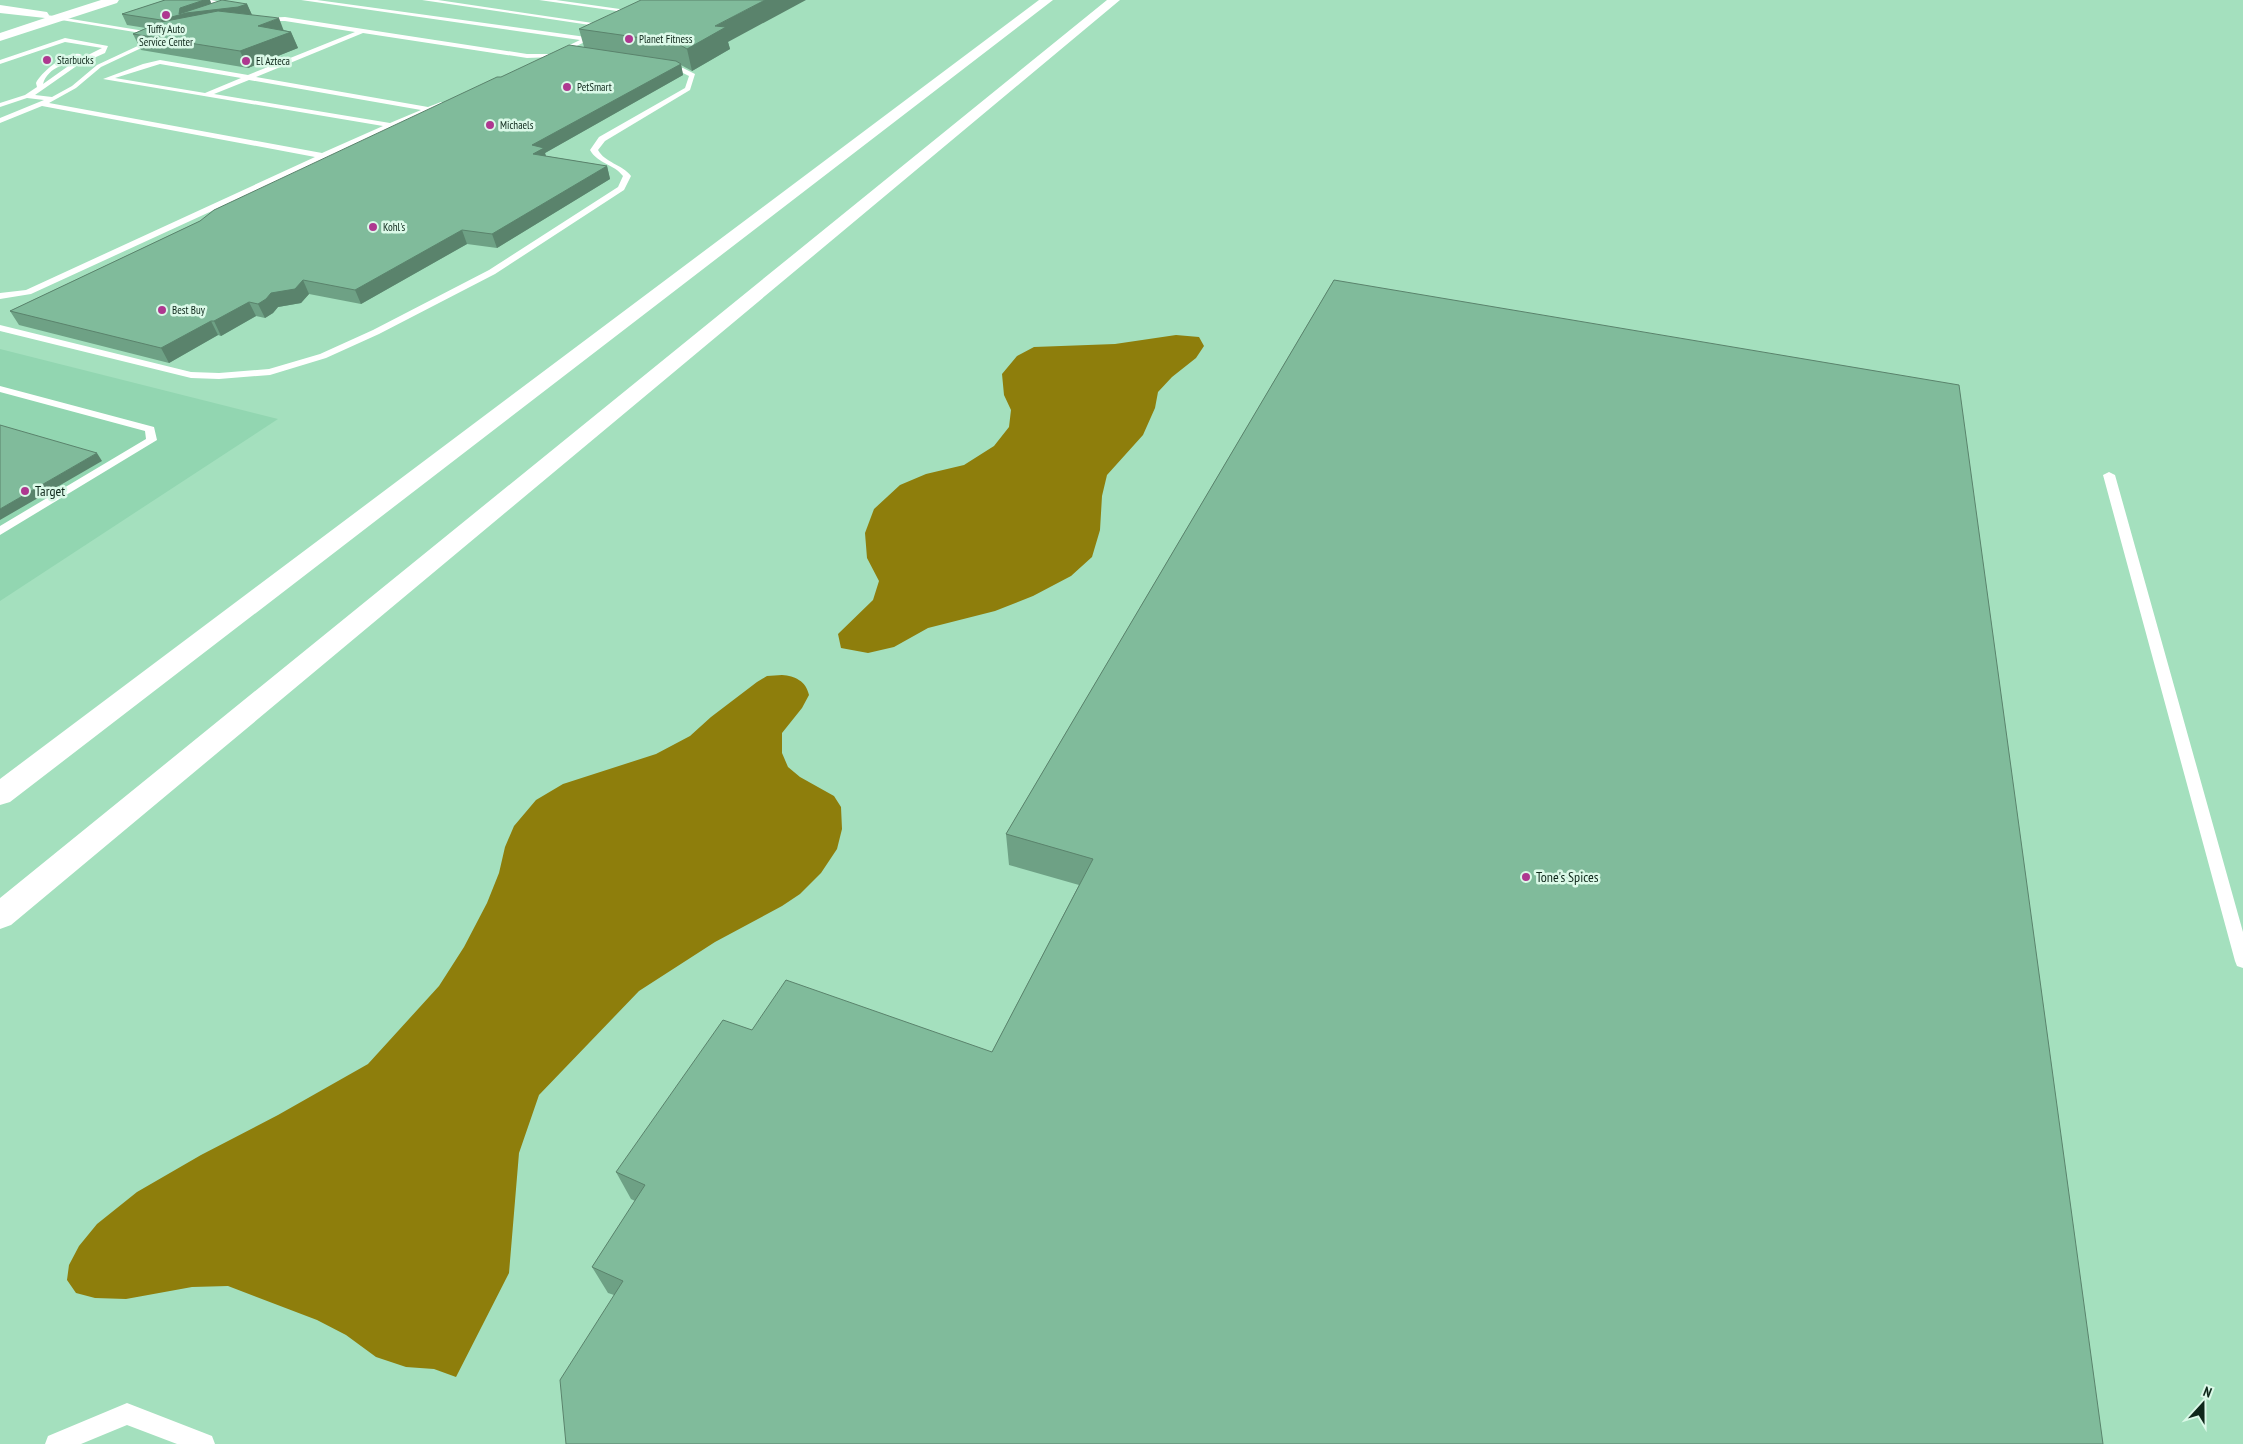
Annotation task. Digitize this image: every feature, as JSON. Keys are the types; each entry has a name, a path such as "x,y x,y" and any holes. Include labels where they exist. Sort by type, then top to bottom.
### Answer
{"main road":[{"path":"0,29 90,0"},
{"path":"0,36 113,0"},
{"path":"0,794 637,310 764,210 1047,0"},
{"path":"0,916 1114,0"},
{"path":"0,9 43,15"}],"lane":[{"path":"200,0 235,5 219,11"},
{"path":"304,0 586,39"},
{"path":"417,3 426,0 613,26"},
{"path":"542,0 641,13"},
{"path":"394,13 409,6"},
{"path":"627,20 649,9"},
{"path":"43,15 166,35"},
{"path":"255,21 284,19 526,56 552,56"},
{"path":"527,67 620,23"},
{"path":"206,95 363,31"},
{"path":"0,121 43,104 74,88 99,66 174,33"},
{"path":"0,62 65,40 104,46"},
{"path":"0,105 41,89 76,64 103,51 106,48 104,46"},
{"path":"41,89 39,83 41,77 48,71 69,59 104,46"},
{"path":"563,51 583,54"},
{"path":"106,78 146,64 160,62 428,109"},
{"path":"0,328 191,375 219,376 270,372 323,356 376,332 492,272 621,188 627,176 622,167 605,161 596,155 594,150 602,139 688,89 692,80 693,75 690,72 651,64"},
{"path":"88,76 390,125"},
{"path":"27,96 53,99"},
{"path":"0,296 28,292 390,125 453,98"},
{"path":"43,104 324,156"},
{"path":"0,390 150,429 152,440 0,531"},
{"path":"2109,475 2243,961"},
{"path":"56,1444 127,1414 204,1444"}],"shaded area":[{"path":"1176,335 1199,337 1204,346 1196,358 1172,377 1158,392 1155,408 1143,435 1107,475 1102,496 1100,530 1092,557 1071,576 1033,596 995,611 928,628 894,647 868,653 841,648 838,634 873,600 879,581 867,558 865,533 874,509 900,485 926,474 964,465 994,446 1009,427 1011,410 1004,395 1002,374 1017,356 1034,347 1115,344"},
{"path":"0,349 278,419 0,601"},
{"path":"782,675 799,680 808,690 809,695 802,708 782,733 782,753 788,767 800,777 834,796 841,807 842,829 837,849 821,873 800,894 782,906 715,942 639,991 539,1095 519,1153 509,1273 456,1377 434,1369 406,1367 376,1357 346,1335 317,1320 228,1286 192,1287 126,1299 95,1298 76,1293 67,1280 69,1265 79,1246 97,1224 137,1192 368,1064 439,986 464,947 487,903 499,873 505,847 514,826 536,800 563,784 656,754 690,736 711,717 757,682 767,676"}],"building":[{"path":"165,0 204,0 180,8 179,14 222,0 247,4 238,7 186,13 161,20 122,14"},
{"path":"641,0 765,0 715,26 726,27 687,49 677,43 579,29"},
{"path":"218,11 279,18 258,26 291,32 240,51 133,34 161,22"},
{"path":"569,45 676,61 681,64 532,145 544,148 533,154 607,166 492,234 462,230 355,290 303,280 295,289 271,293 258,304 249,302 161,348 10,311 200,221 214,210"},
{"name":"Tone's Spices","path":"1334,280 1959,385 2103,1444 566,1444 560,1380 623,1281 592,1267 645,1185 616,1172 723,1020 752,1030 786,980 992,1052 1093,859 1006,834"},
{"name":"Target","path":"0,425 97,453 0,509"}],"place":[{"name":"Tuffy Auto Service Center","path":"166,15"},
{"name":"Planet Fitness","path":"629,39"},
{"name":"Starbucks","path":"47,60"},
{"name":"El Azteca","path":"246,61"},
{"name":"PetSmart","path":"567,87"},
{"name":"Michaels","path":"490,125"},
{"name":"Kohl's","path":"373,227"},
{"name":"Best Buy","path":"162,310"},
{"name":"Target","path":"25,491"},
{"name":"Tone's Spices","path":"1526,877"}]}
